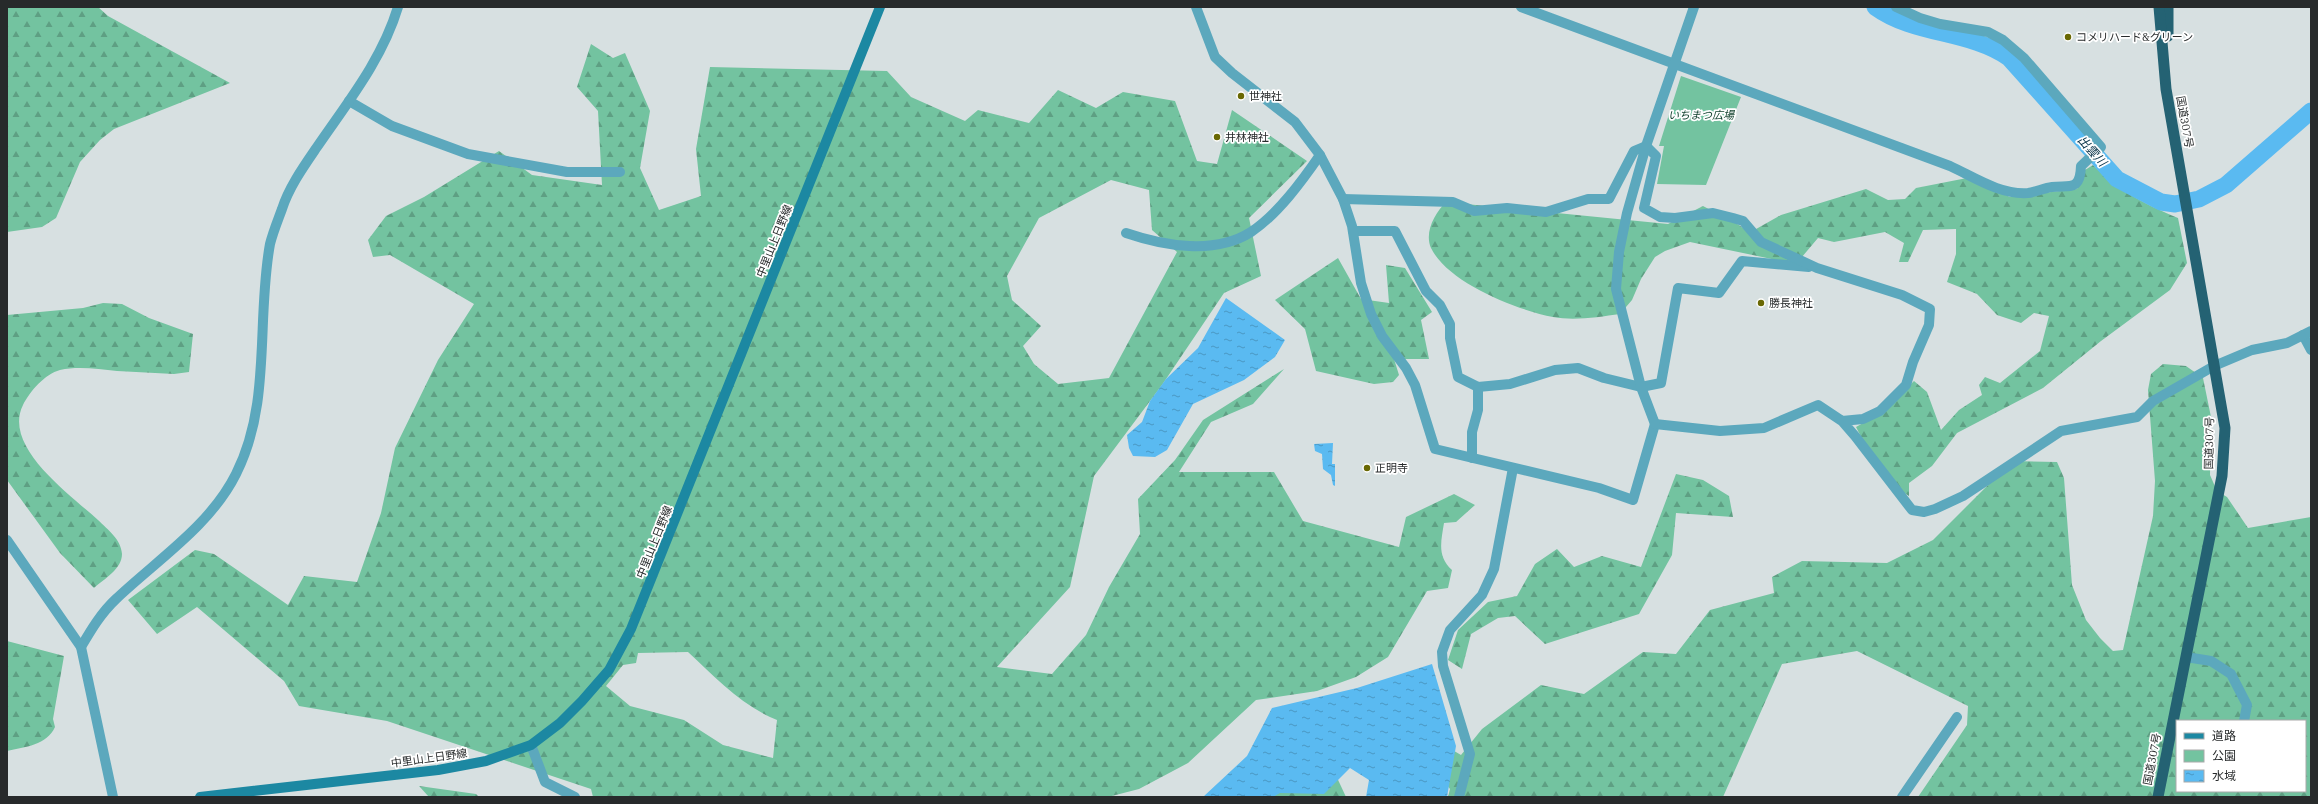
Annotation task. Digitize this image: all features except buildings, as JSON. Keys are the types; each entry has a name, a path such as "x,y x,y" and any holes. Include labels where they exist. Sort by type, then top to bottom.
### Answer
{"highway":[{"name":"国道307号","path":"2158,797 2222,476 2224,428 2185,192 2166,89 2159,7"},
{"name":"国道307号","path":"2166,89 2168,7"}],"main road":[{"name":"中里山上日野線","path":"200,797 438,770 486,761 531,745 560,723 582,701 609,670 631,629 880,7"}],"street":[{"path":"81,647 108,608 204,519 226,491 236,473 252,428 260,383 266,273 271,242 283,206 301,170 380,53 398,7"},
{"path":"1196,7 1215,57 1232,73 1295,122 1320,155 1343,199 1353,231 1361,283 1371,314 1382,336 1406,368 1415,385 1434,449 1599,488 1633,500 1655,424 1641,387 1616,289 1619,252 1627,213 1646,146 1694,7"},
{"path":"1521,7 1950,166 1996,188 2010,192 2029,193 2052,187 2071,187 2077,184 2080,177 2081,166 2101,147 2024,58 2003,40 1988,32 1940,24 1920,18 1896,7"},
{"path":"349,101 392,126 468,154 567,172 620,172"},
{"path":"1343,199 1453,202 1474,211 1507,208 1546,212 1588,199 1609,199 1634,151 1646,146"},
{"path":"1646,146 1656,156 1644,208 1660,217 1713,213 1733,218 1743,222 1760,242 1816,268 1902,295 1930,309 1929,325 1913,362 1906,385 1880,411 1863,420 1842,421"},
{"path":"1126,233 1155,243 1193,245 1232,240 1250,233 1264,222 1302,181 1320,155"},
{"path":"1353,231 1395,231 1426,292 1440,305 1450,324 1450,338 1458,377 1478,387 1510,384 1555,370 1578,368 1604,378 1641,387 1661,383 1678,288 1719,293 1742,262 1816,268"},
{"path":"1655,424 1720,431 1764,428 1818,405 1842,421 1912,510 1924,512 1935,509 1962,496 2061,431 2137,418 2153,401 2214,366 2252,350 2287,343 2307,333 2311,350"},
{"path":"1472,458 1472,432 1478,410 1478,387"},
{"path":"1459,797 1470,754 1443,666 1442,652 1450,630 1482,595 1494,569 1513,468"},
{"path":"7,540 81,647 113,797"},
{"path":"2186,657 2211,661 2231,674 2247,705 2244,720"},
{"path":"1902,797 1957,717"},
{"path":"531,745 545,782 575,797"}],"green space":[{"path":"7,7 98,7 108,16 230,83 114,129 100,140 80,162 56,218 42,227 7,232"},
{"path":"591,44 613,58 625,53 650,111 640,168 659,210 701,196 696,149 710,67 887,71 911,97 965,121 978,110 1029,123 1058,90 1096,108 1123,92 1175,101 1197,161 1217,164 1232,110 1307,161 1249,218 1261,276 1224,293 1162,385 1094,476 1070,587 997,667 1052,674 1086,635 1109,587 1140,534 1138,499 1175,460 1203,420 1284,369 1253,404 1211,422 1179,472 1274,472 1303,521 1399,547 1406,517 1454,494 1475,505 1456,522 1444,523 1441,543 1442,554 1447,565 1452,570 1448,588 1427,591 1388,657 1356,677 1317,691 1256,700 1188,763 1139,789 1108,797 593,797 591,789 387,721 299,706 284,681 197,607 157,634 128,600 195,550 214,554 288,605 304,576 357,582 381,513 395,448 438,360 474,304 390,255 373,257 368,240 386,216 424,197 499,151 532,175 602,185 598,111 577,87","holes":["1111,180 1149,190 1152,230 1177,252 1109,378 1058,384 1034,364 1023,346 1041,326 1012,300 1007,276 1039,218","688,652 741,699 752,707 777,720 773,758 723,745 684,720 630,706 606,686 623,665 636,663 638,653"]},
{"name":"いちまつ広場","path":"1681,76 1741,97 1706,185 1657,184 1664,146 1659,146"},
{"path":"2093,165 2123,190 2178,218 2187,263 2170,290 2101,341 2043,388 1957,433 1932,466 1909,483 1909,496 1893,483 1878,465 1856,427 1881,413 1914,381 1927,392 1941,430 1959,410 1982,395 1979,385 1985,377 2000,383 2040,351 2049,316 2034,313 2021,323 1997,315 1977,294 1947,282 1956,254 1956,229 1923,230 1908,262 1899,262 1904,243 1885,232 1834,242 1818,238 1796,264 1690,242 1665,251 1655,257 1641,279 1632,300 1620,314 1578,319 1553,317 1538,313 1521,308 1485,293 1452,273 1440,261 1431,248 1429,242 1432,223 1446,202 1668,224 1703,206 1739,225 1749,233 1781,215 1866,189 1888,200 1905,199 1916,188 1967,178 2010,197 2077,189 2085,170"},
{"path":"1338,258 1361,299 1389,303 1386,265 1405,268 1432,312 1421,320 1429,359 1394,359 1399,375 1393,382 1374,384 1316,371 1305,329 1275,300"},
{"path":"103,303 122,304 149,318 193,334 189,372 174,374 81,368 60,370 49,375 38,384 23,405 19,421 22,437 30,453 42,469 57,484 106,527 117,539 121,549 121,559 116,569 94,588 60,553 7,480 7,315 83,308"},
{"path":"2163,364 2186,366 2203,378 2211,417 2210,475 2217,491 2227,497 2248,528 2311,517 2311,797 1918,797 1967,725 1968,706 1857,651 1782,664 1723,797 1448,797 1450,789 1428,760 1434,739 1461,755 1482,729 1541,685 1584,694 1643,652 1676,654 1710,610 1774,593 1772,577 1802,561 1887,563 1933,540 2012,461 2057,462 2064,478 2072,585 2086,620 2100,638 2113,651 2123,650 2153,516 2155,481 2148,390 2151,374"},
{"path":"1676,474 1703,480 1729,496 1733,517 1676,513 1672,555 1639,614 1545,644 1515,616 1498,618 1471,634 1462,669 1448,660 1458,630 1488,602 1517,596 1535,564 1557,549 1574,567 1602,556 1641,567"},
{"path":"7,641 64,656 53,719 55,727 47,738 35,744 7,751"},
{"path":"1333,769 1346,797 1250,797"},
{"path":"419,786 476,794 479,797 429,797"}],"water":[{"path":"1226,298 1285,340 1275,357 1244,380 1193,404 1167,450 1155,457 1133,456 1129,448 1127,435 1142,422 1150,401 1166,379 1198,348"},
{"path":"1333,443 1332,464 1335,464 1335,486 1333,485 1331,475 1323,469 1322,454 1315,451 1314,444"},
{"path":"1432,664 1456,746 1447,797 1366,797 1369,780 1350,768 1324,794 1280,793 1273,797 1203,797 1247,756 1272,708 1357,688"}],"waterway":[{"name":"出雲川","path":"1875,7 1907,23 1977,42 2009,58 2117,179 2161,202 2175,204 2199,199 2226,185 2311,111"}],"place":[{"name":"コメリハード&グリーン","path":"2068,37"},
{"name":"世神社","path":"1241,96"},
{"name":"井林神社","path":"1217,137"},
{"name":"勝長神社","path":"1761,303"},
{"name":"正明寺","path":"1367,468"}]}
